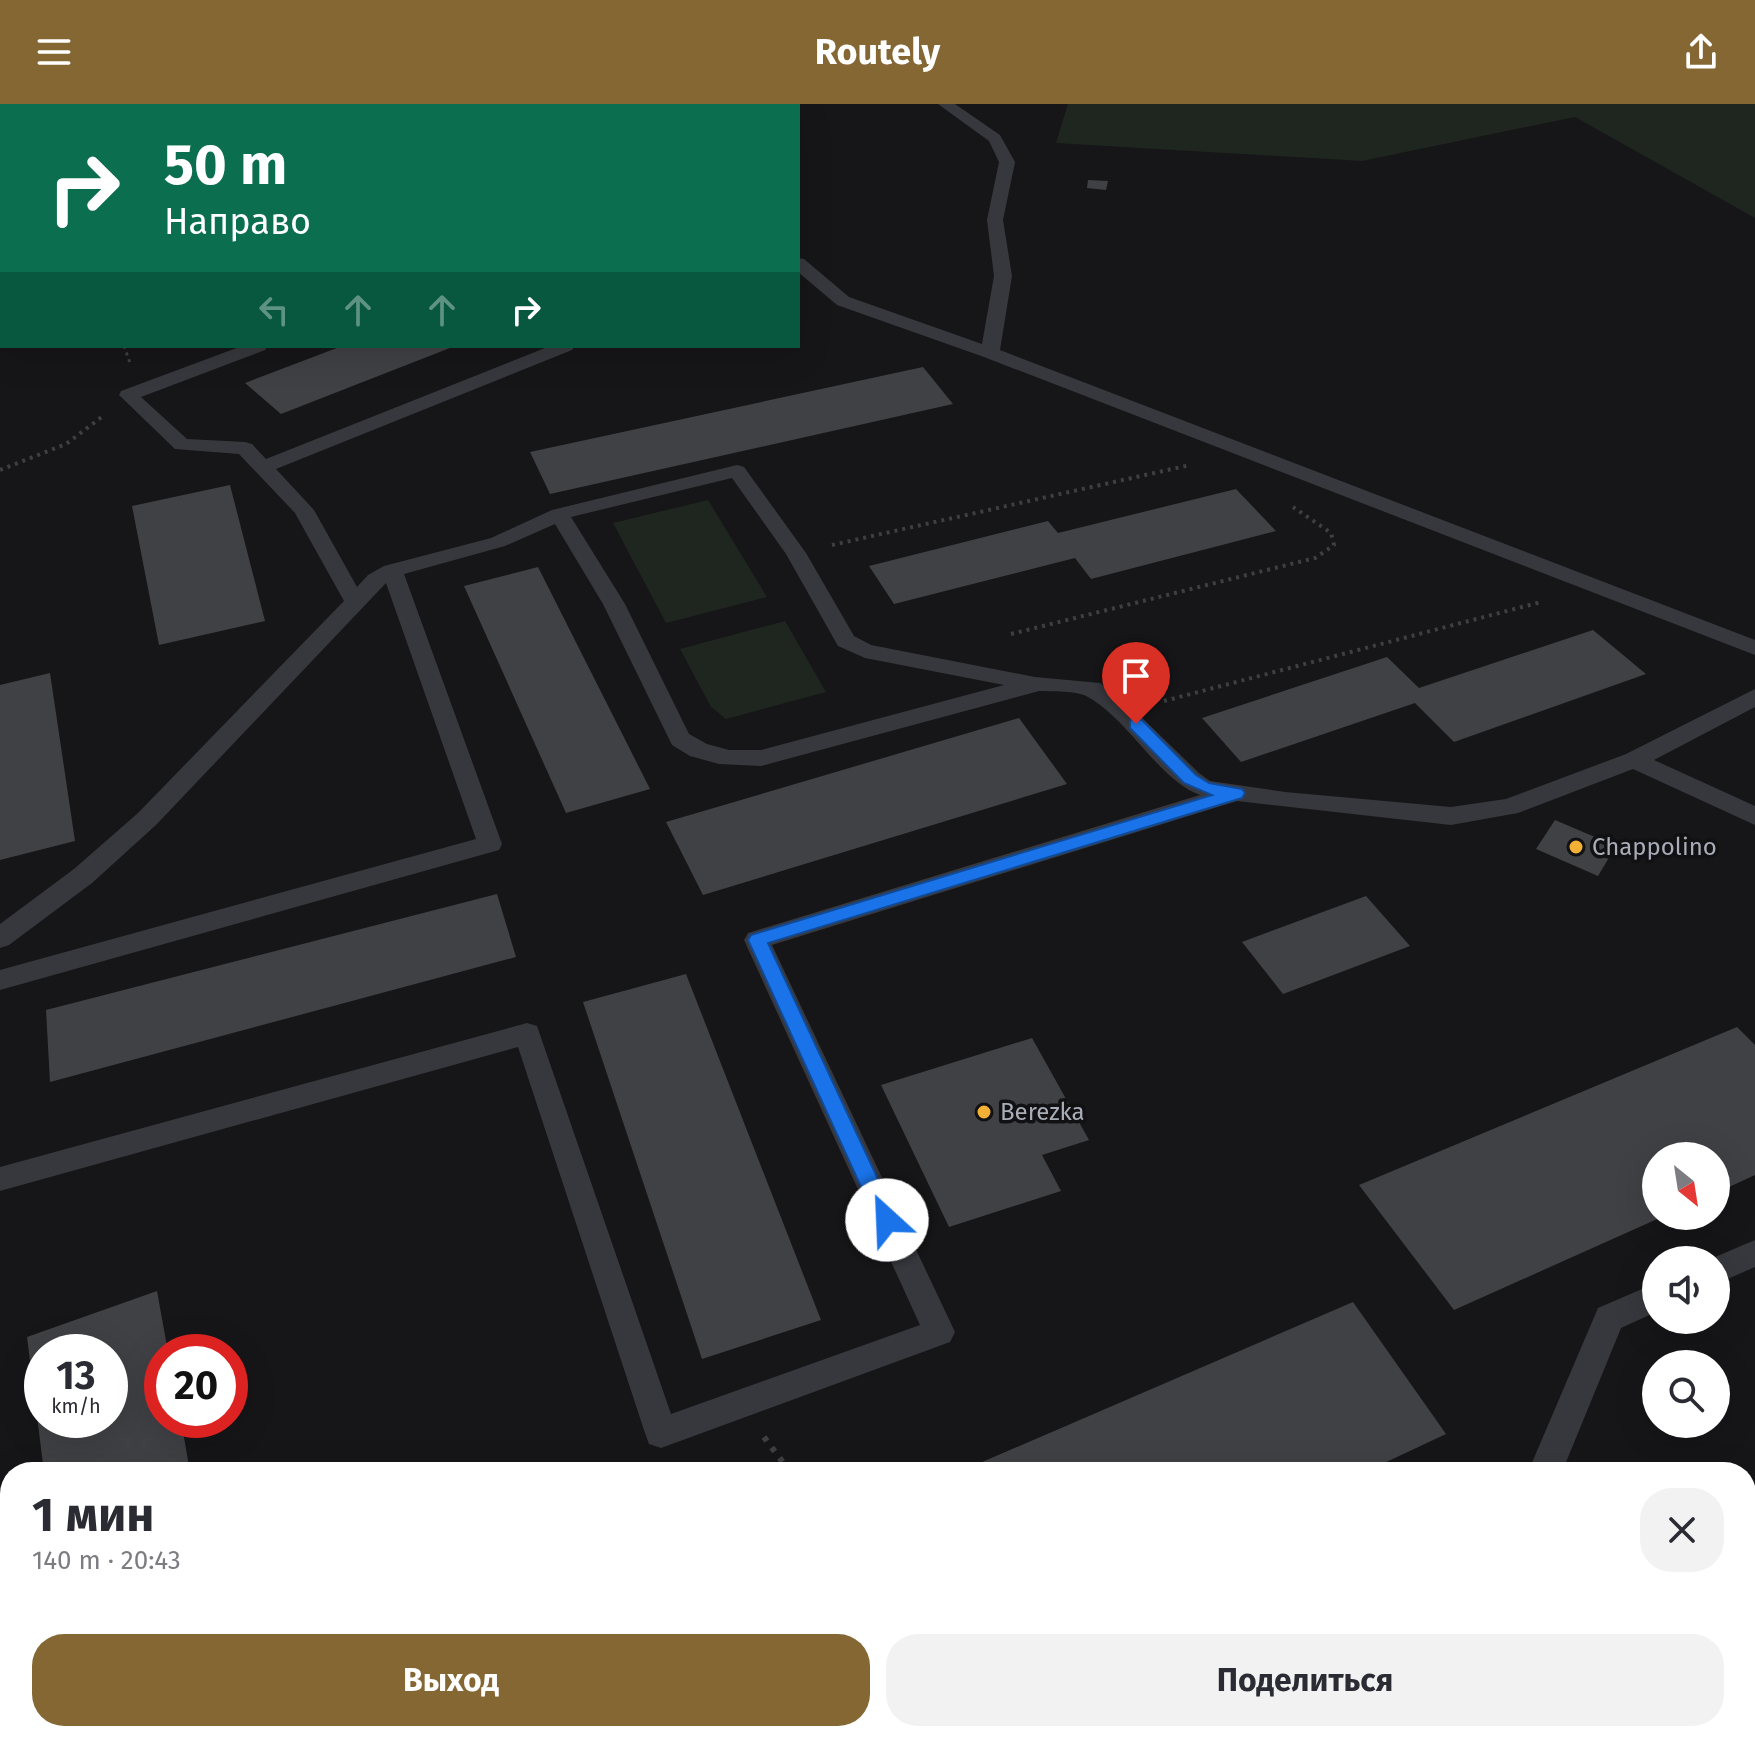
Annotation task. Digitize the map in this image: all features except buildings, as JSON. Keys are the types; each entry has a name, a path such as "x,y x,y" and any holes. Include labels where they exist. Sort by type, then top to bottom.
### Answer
{"lane":[{"path":"945,104 995,138 1007,162 995,220 1003,276 990,353"},
{"path":"800,265 843,301 990,353 1755,648"},
{"path":"254,348 128,395 182,445 245,448 304,510 355,602"},
{"path":"263,467 561,348"},
{"path":"0,938 83,876 147,819 376,580 392,571 498,542 559,514 737,471 796,553 846,641 865,651 1039,684 1092,688 1123,712 1190,779 1204,788 1451,816 1509,807 1634,760 1755,697"},
{"path":"559,514 614,604 674,729 680,739 694,749 742,760 761,758 1039,684"},
{"path":"0,980 490,844 392,571"},
{"path":"1634,760 1755,816"},
{"path":"0,1179 527,1034 661,1433 939,1332 757,940 1236,793"},
{"path":"1730,1265 1755,1253"},
{"path":"1549,1462 1609,1318 1642,1303"}],"path":[{"path":"127,348 131,368"},
{"path":"0,470 66,444 106,414"},
{"path":"796,553 1222,458 1233,447"},
{"path":"1011,634 1315,558 1334,545 1331,533 1282,500"},
{"path":"1123,712 1600,587"}],"shaded area":[{"path":"1068,104 1755,104 1755,218 1575,117 1362,161 1056,143"},
{"path":"708,500 767,597 666,623 613,523"},
{"path":"785,621 826,692 726,719 711,707 680,649"}],"place":[{"name":"Chappolino","path":"1576,847"},
{"name":"Berezka","path":"984,1112"}],"route":[{"path":"887,1220 757,940 1236,793 1204,788 1190,779 1136,724"}]}
